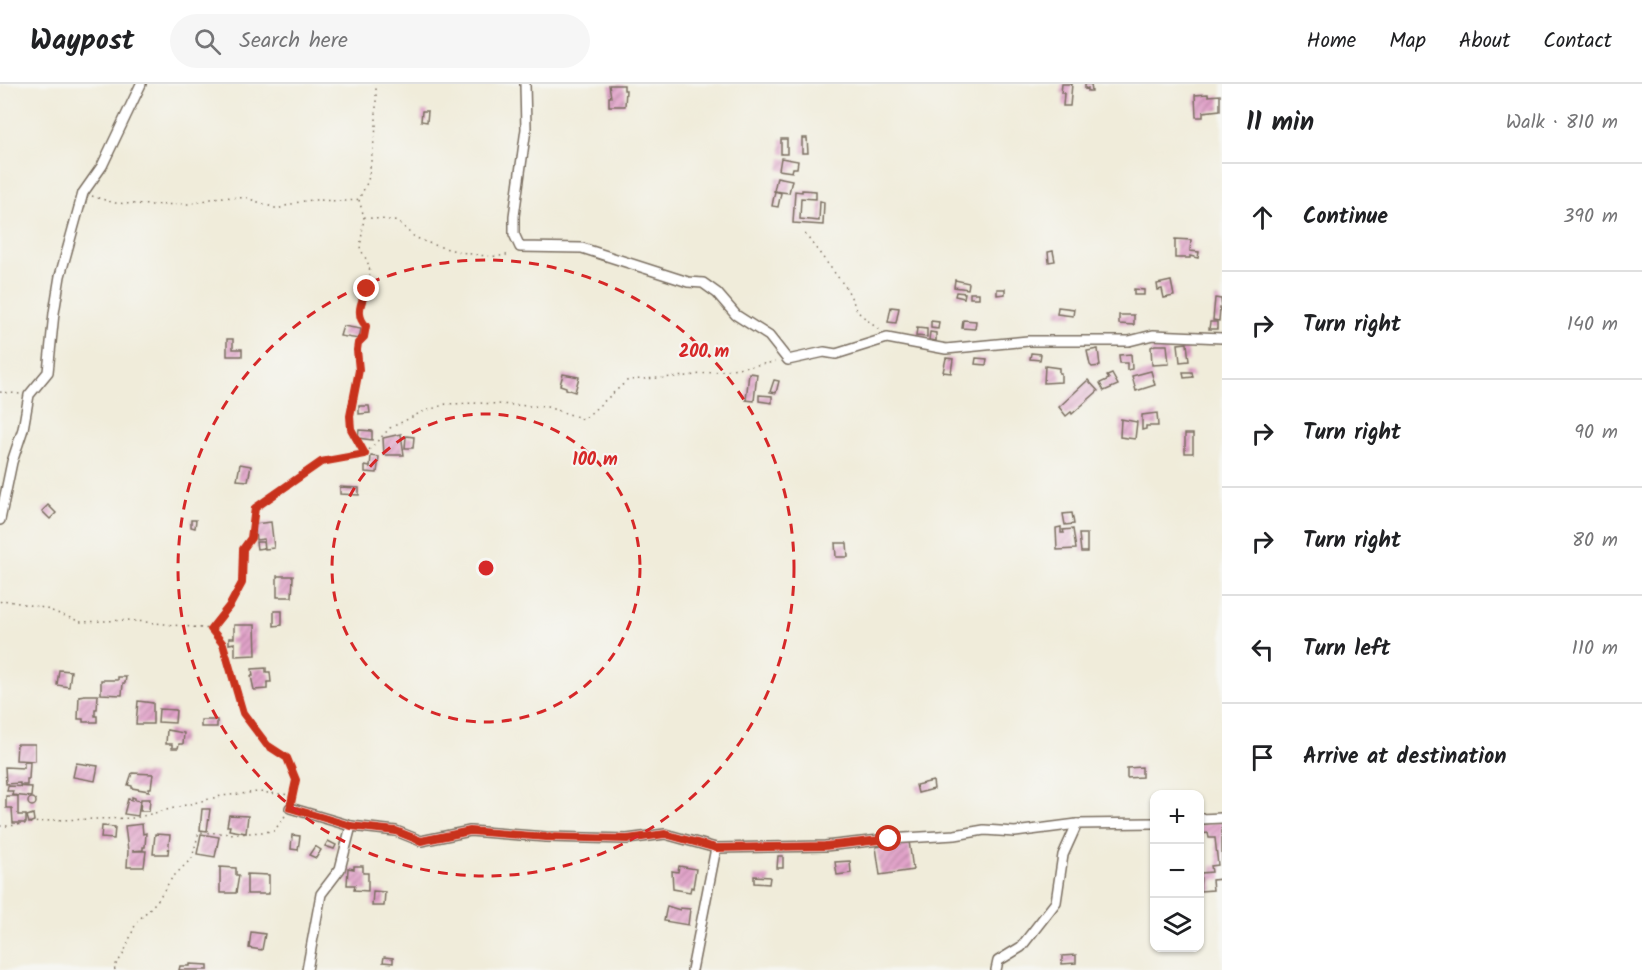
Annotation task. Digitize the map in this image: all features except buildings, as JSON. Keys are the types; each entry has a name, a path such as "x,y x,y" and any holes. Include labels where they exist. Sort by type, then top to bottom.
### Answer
{"street":[{"path":"0,520 12,462 23,429 29,395 48,372 60,276 83,193 102,166 141,84"},
{"path":"525,84 526,129 514,216 514,234 520,247 582,248 688,282 704,283 717,293 736,315 769,336 788,360 824,352 837,354 887,338 946,348 1028,341 1129,341 1153,335 1222,338"},
{"path":"290,808 351,826 396,831 421,841 470,831 546,837 627,839 665,834 716,848 825,846 889,839 955,836 984,830 1015,832 1077,824 1150,823"},
{"path":"1204,819 1222,818"},
{"path":"996,970 998,961 1021,947 1056,902 1063,855 1077,824"},
{"path":"307,970 321,894 340,869 351,826"},
{"path":"692,970 716,848"}],"path":[{"path":"365,454 351,429 350,416 359,370 358,343 364,337 366,326 360,321 358,314 370,280 368,260 360,249 364,217 359,199 368,182 376,128 376,84"},
{"path":"83,193 116,202 150,205 191,204 219,197 247,198 278,209 293,203 314,200 347,202 359,199"},
{"path":"364,217 396,221 414,237 446,249 487,255 507,255 520,247"},
{"path":"805,234 847,289 858,312 887,338"},
{"path":"211,629 230,605 242,583 243,549 251,538 255,508 321,462 365,454 390,428 420,412 446,404 480,402 547,407 584,419 628,380 689,376 788,360"},
{"path":"0,392 29,395"},
{"path":"0,602 3,600 45,608 81,622 127,620 211,629 223,644 243,713 267,745 287,758 296,780 290,808 274,831 237,834 199,832 192,858 172,878 157,901 136,923 123,955 114,967 115,970"},
{"path":"0,826 55,820 135,818 221,796 258,792 293,795"}],"route":[{"path":"367,289 358,314 360,321 366,326 364,337 358,343 358,383 350,416 351,429 365,454 321,462 255,508 251,538 243,549 242,583 230,605 211,629 223,644 243,713 267,745 287,758 296,780 290,808 351,826 396,831 421,841 470,831 546,837 627,839 665,834 716,848 825,846 889,839"}]}
